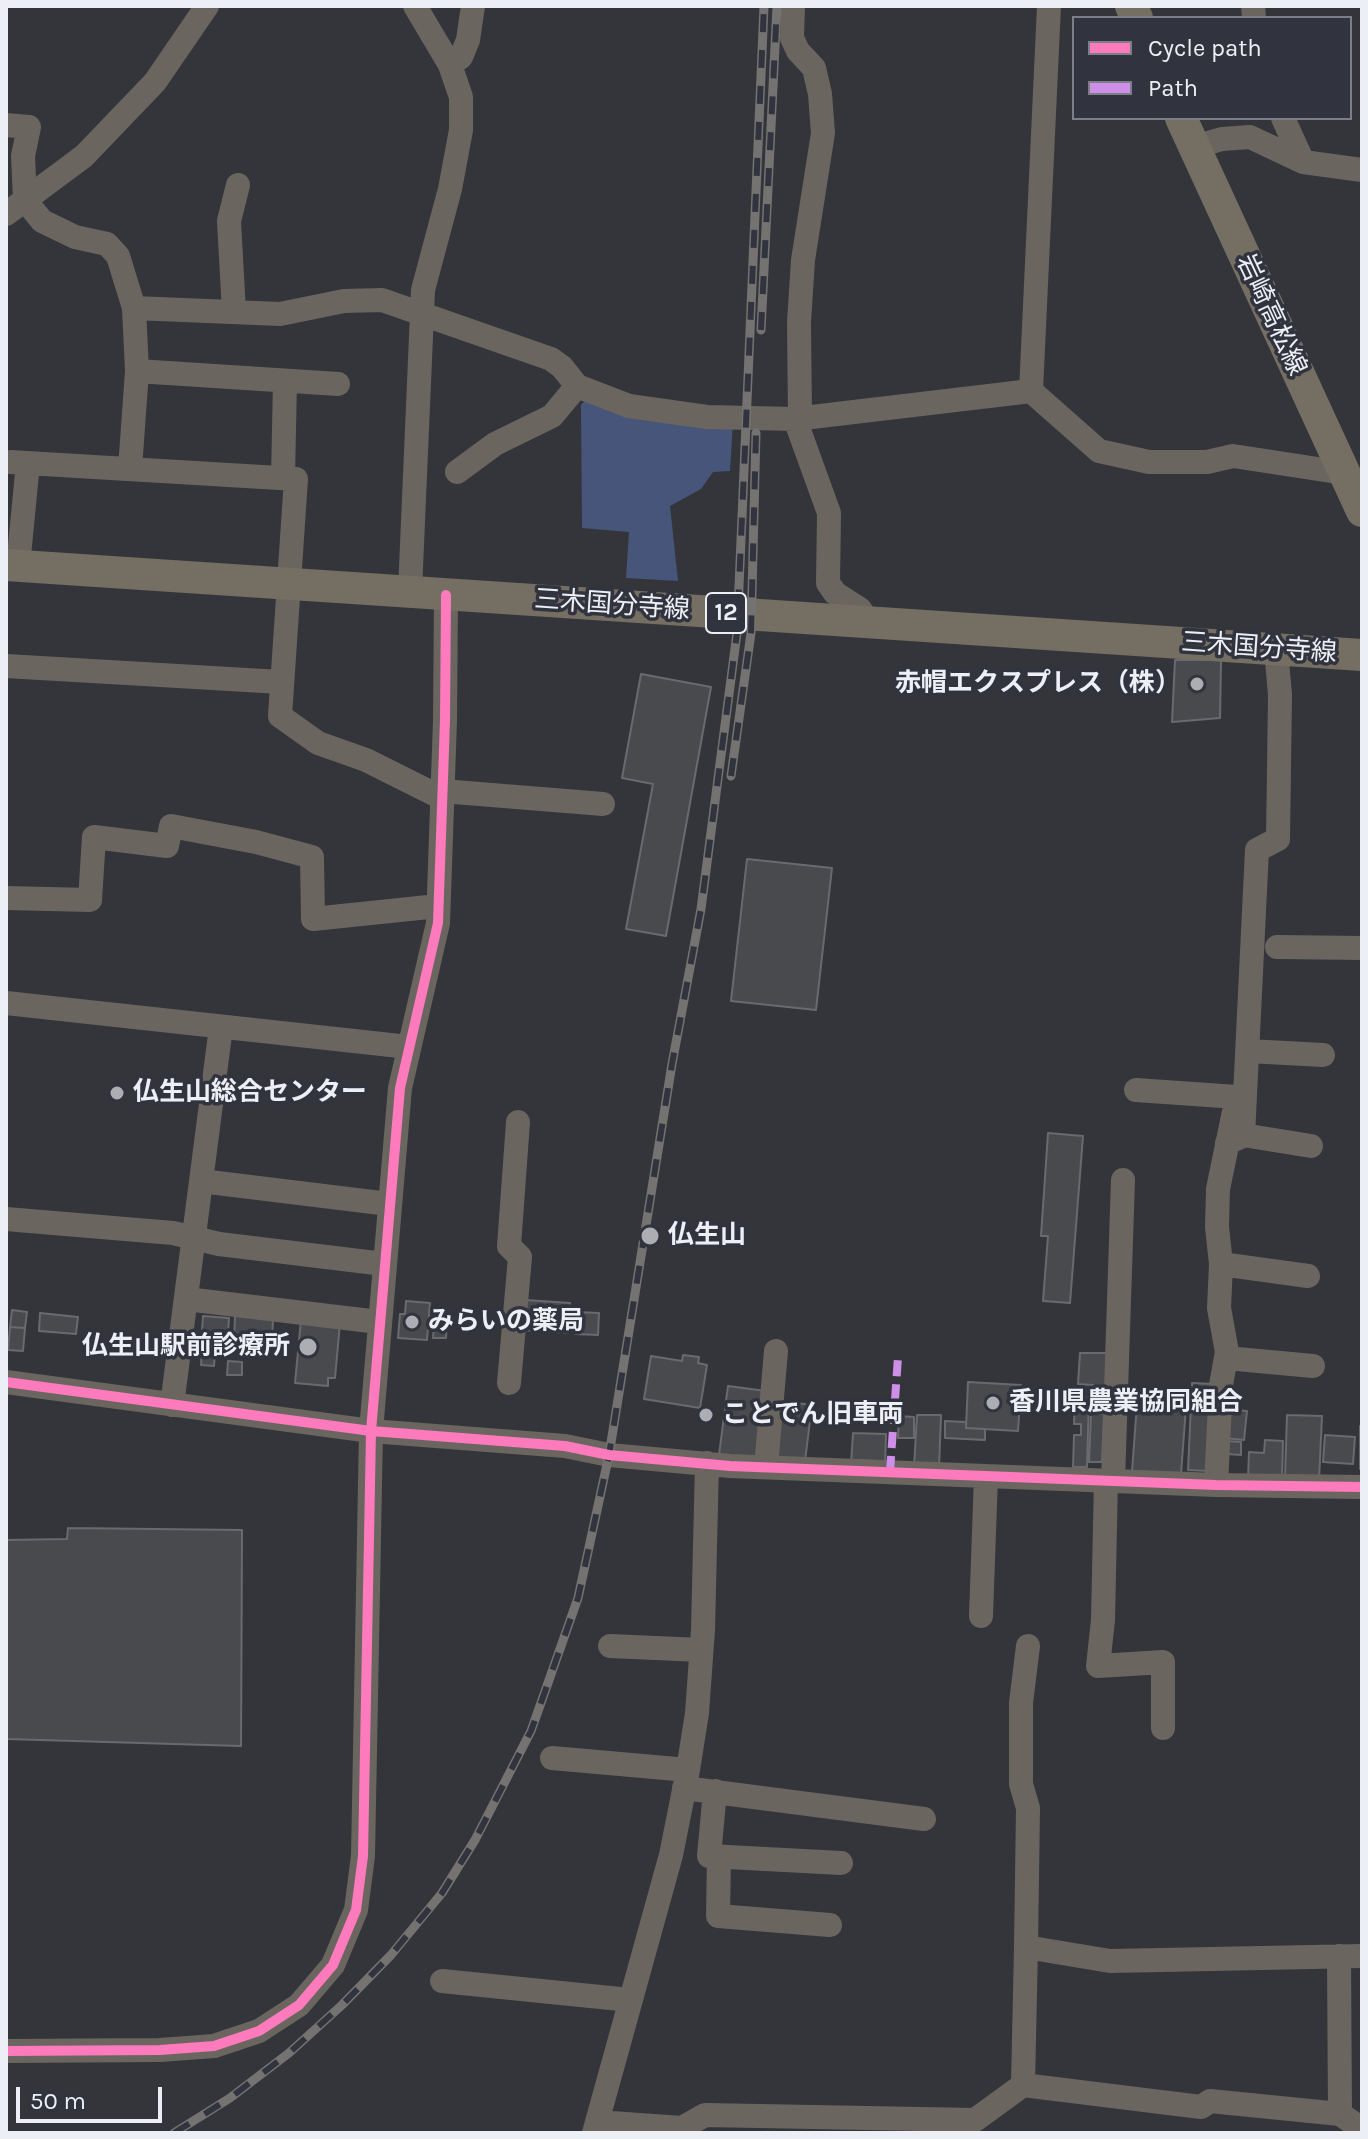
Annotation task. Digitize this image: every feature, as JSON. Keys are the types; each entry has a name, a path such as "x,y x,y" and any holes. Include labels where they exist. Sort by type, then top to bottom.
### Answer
{"main road":[{"name":"岩崎高松線","path":"1188,132 1356,496"},
{"name":"三木国分寺線","path":"12,565 1362,655"}],"street":[{"path":"16,207 84,156 155,82 207,6"},
{"path":"410,591 424,279 445,210 461,130 461,97 450,65 415,6"},
{"path":"450,65 461,57 468,40 473,6"},
{"path":"793,6 792,38 798,51 814,68 823,133 803,260 798,419 829,513 828,583 835,593 860,609 868,622"},
{"path":"1031,391 1049,6"},
{"path":"1284,120 1303,162"},
{"path":"6,125 29,127 16,207"},
{"path":"1188,132 1222,139 1250,137 1303,162 1362,170"},
{"path":"234,312 229,221 238,185"},
{"path":"16,207 75,237 107,244 118,256 134,308 137,371 130,469"},
{"path":"134,308 280,314 361,299 382,300 551,359 577,386 629,406 707,417 798,419 1031,391 1099,451 1149,462 1207,462 1233,456 1356,496"},
{"path":"137,371 338,384"},
{"path":"283,478 285,381"},
{"path":"457,472 495,444 552,416 577,386"},
{"path":"12,565 19,463 296,479 280,716 318,743 366,760 442,795 603,804"},
{"path":"6,2051 160,2050 214,2046 259,2031 299,2005 333,1965 356,1910 363,1856 371,1431 400,1088 438,923 446,595"},
{"path":"1216,1485 1221,1385 1226,1358 1219,1308 1218,1189 1235,1139 1248,1051 1257,850 1278,839 1280,695 1276,649"},
{"path":"6,666 281,682"},
{"path":"6,898 90,900 94,837 167,846 171,826 256,842 312,857 313,919 438,906"},
{"path":"1277,947 1362,948"},
{"path":"6,1003 409,1047"},
{"path":"172,1405 221,1027"},
{"path":"1248,1051 1323,1055"},
{"path":"1136,1090 1237,1097 1235,1139"},
{"path":"509,1383 520,1257 509,1246 518,1122"},
{"path":"1235,1139 1311,1146"},
{"path":"1123,1180 1103,1620 1098,1666 1163,1662 1163,1728"},
{"path":"201,1181 389,1204"},
{"path":"6,1219 173,1233 194,1239 384,1264"},
{"path":"1221,1264 1308,1276"},
{"path":"186,1299 379,1322"},
{"path":"766,1467 776,1351"},
{"path":"1226,1358 1313,1366"},
{"path":"6,1382 371,1431 503,1440 565,1446 609,1455 707,1463 1216,1485 1362,1487"},
{"path":"707,1463 697,1713 686,1779 671,1855 595,2128 682,2128 705,2115 979,2126 1023,2085 1028,1808 1021,1784 1021,1703 1028,1646"},
{"path":"981,1616 986,1476"},
{"path":"610,1646 701,1650"},
{"path":"552,1758 686,1779 715,1791 924,1819"},
{"path":"715,1791 709,1856 841,1863"},
{"path":"719,1856 718,1916 830,1925"},
{"path":"1026,1947 1110,1961 1350,1956 1340,2114"},
{"path":"442,1981 630,2000"},
{"path":"1023,2085 1201,2107 1210,2101 1340,2114 1362,2129"}],"shaded area":[{"path":"589,396 733,421 730,471 713,472 701,489 670,506 678,581 626,578 629,532 582,528 581,405"}],"building":[{"name":"赤帽エクスプレス（株）","path":"1175,660 1221,660 1220,718 1172,722"},
{"path":"641,674 711,687 666,936 626,929 653,784 622,778"},
{"path":"747,859 832,868 816,1010 731,1001"},
{"path":"1048,1133 1083,1136 1070,1303 1043,1301 1048,1236 1041,1236"},
{"path":"526,1300 570,1303 568,1333 524,1330"},
{"path":"406,1301 430,1303 427,1340 398,1338 400,1314 405,1314"},
{"path":"12,1310 27,1312 25,1328 10,1327"},
{"path":"576,1312 599,1313 598,1335 575,1334"},
{"path":"40,1313 78,1317 76,1334 39,1331"},
{"path":"435,1314 447,1314 446,1338 433,1338"},
{"path":"235,1315 273,1318 272,1345 234,1343"},
{"path":"203,1316 229,1318 227,1346 201,1344"},
{"path":"301,1320 340,1323 335,1378 328,1378 328,1386 295,1383"},
{"path":"10,1327 25,1328 23,1351 8,1350"},
{"path":"202,1351 215,1352 214,1366 201,1365"},
{"path":"1080,1353 1107,1353 1106,1386 1078,1384"},
{"path":"683,1355 699,1357 698,1363 707,1365 700,1408 644,1399 651,1356 682,1361"},
{"path":"228,1361 242,1362 242,1375 227,1375"},
{"name":"香川県農業協同組合","path":"968,1382 1021,1385 1018,1431 966,1428"},
{"path":"1192,1383 1213,1384 1209,1471 1188,1470"},
{"path":"728,1386 766,1391 757,1460 719,1455"},
{"path":"1075,1397 1089,1397 1087,1467 1073,1467 1074,1435 1081,1435 1081,1424 1074,1424"},
{"path":"782,1401 812,1405 805,1461 775,1457"},
{"path":"1137,1404 1186,1407 1181,1474 1132,1471"},
{"path":"1227,1409 1247,1411 1244,1440 1224,1438"},
{"path":"1091,1414 1104,1414 1102,1462 1089,1462"},
{"path":"917,1415 941,1415 939,1468 914,1467"},
{"path":"1287,1415 1322,1416 1319,1480 1285,1479"},
{"path":"899,1416 914,1417 914,1438 898,1438"},
{"path":"945,1421 966,1422 966,1428 985,1429 985,1440 945,1438"},
{"path":"1362,1426 1362,1469 1360,1469"},
{"path":"853,1433 886,1434 885,1466 851,1464"},
{"path":"1325,1435 1355,1437 1353,1464 1323,1462"},
{"path":"1265,1440 1283,1441 1282,1479 1248,1478 1249,1452 1264,1453"},
{"path":"1228,1441 1241,1442 1241,1455 1227,1454"},
{"path":"68,1528 242,1530 241,1746 6,1739 6,1540 67,1539"}],"railway":[{"path":"174,2133 230,2098 289,2053 391,1955 442,1893 475,1840 531,1731 578,1598 609,1455 672,1064 701,909 737,633 764,6"},
{"path":"761,330 777,6"},
{"path":"731,776 751,633 756,433"}],"marked path":[{"path":"890,1472 898,1357"}],"cycle path":[{"path":"6,2051 160,2050 214,2046 259,2031 299,2005 333,1965 356,1910 363,1856 371,1431 400,1088 438,923 446,595"},
{"path":"6,1382 371,1431 565,1446 609,1455 730,1466 1216,1485 1362,1487"}],"place":[{"name":"赤帽エクスプレス（株）","path":"1197,684"},
{"name":"仏生山総合センター","path":"117,1093"},
{"name":"仏生山","path":"650,1236"},
{"name":"みらいの薬局","path":"412,1322"},
{"name":"仏生山駅前診療所","path":"308,1347"},
{"name":"香川県農業協同組合","path":"993,1403"},
{"name":"ことでん旧車両","path":"706,1415"}]}
